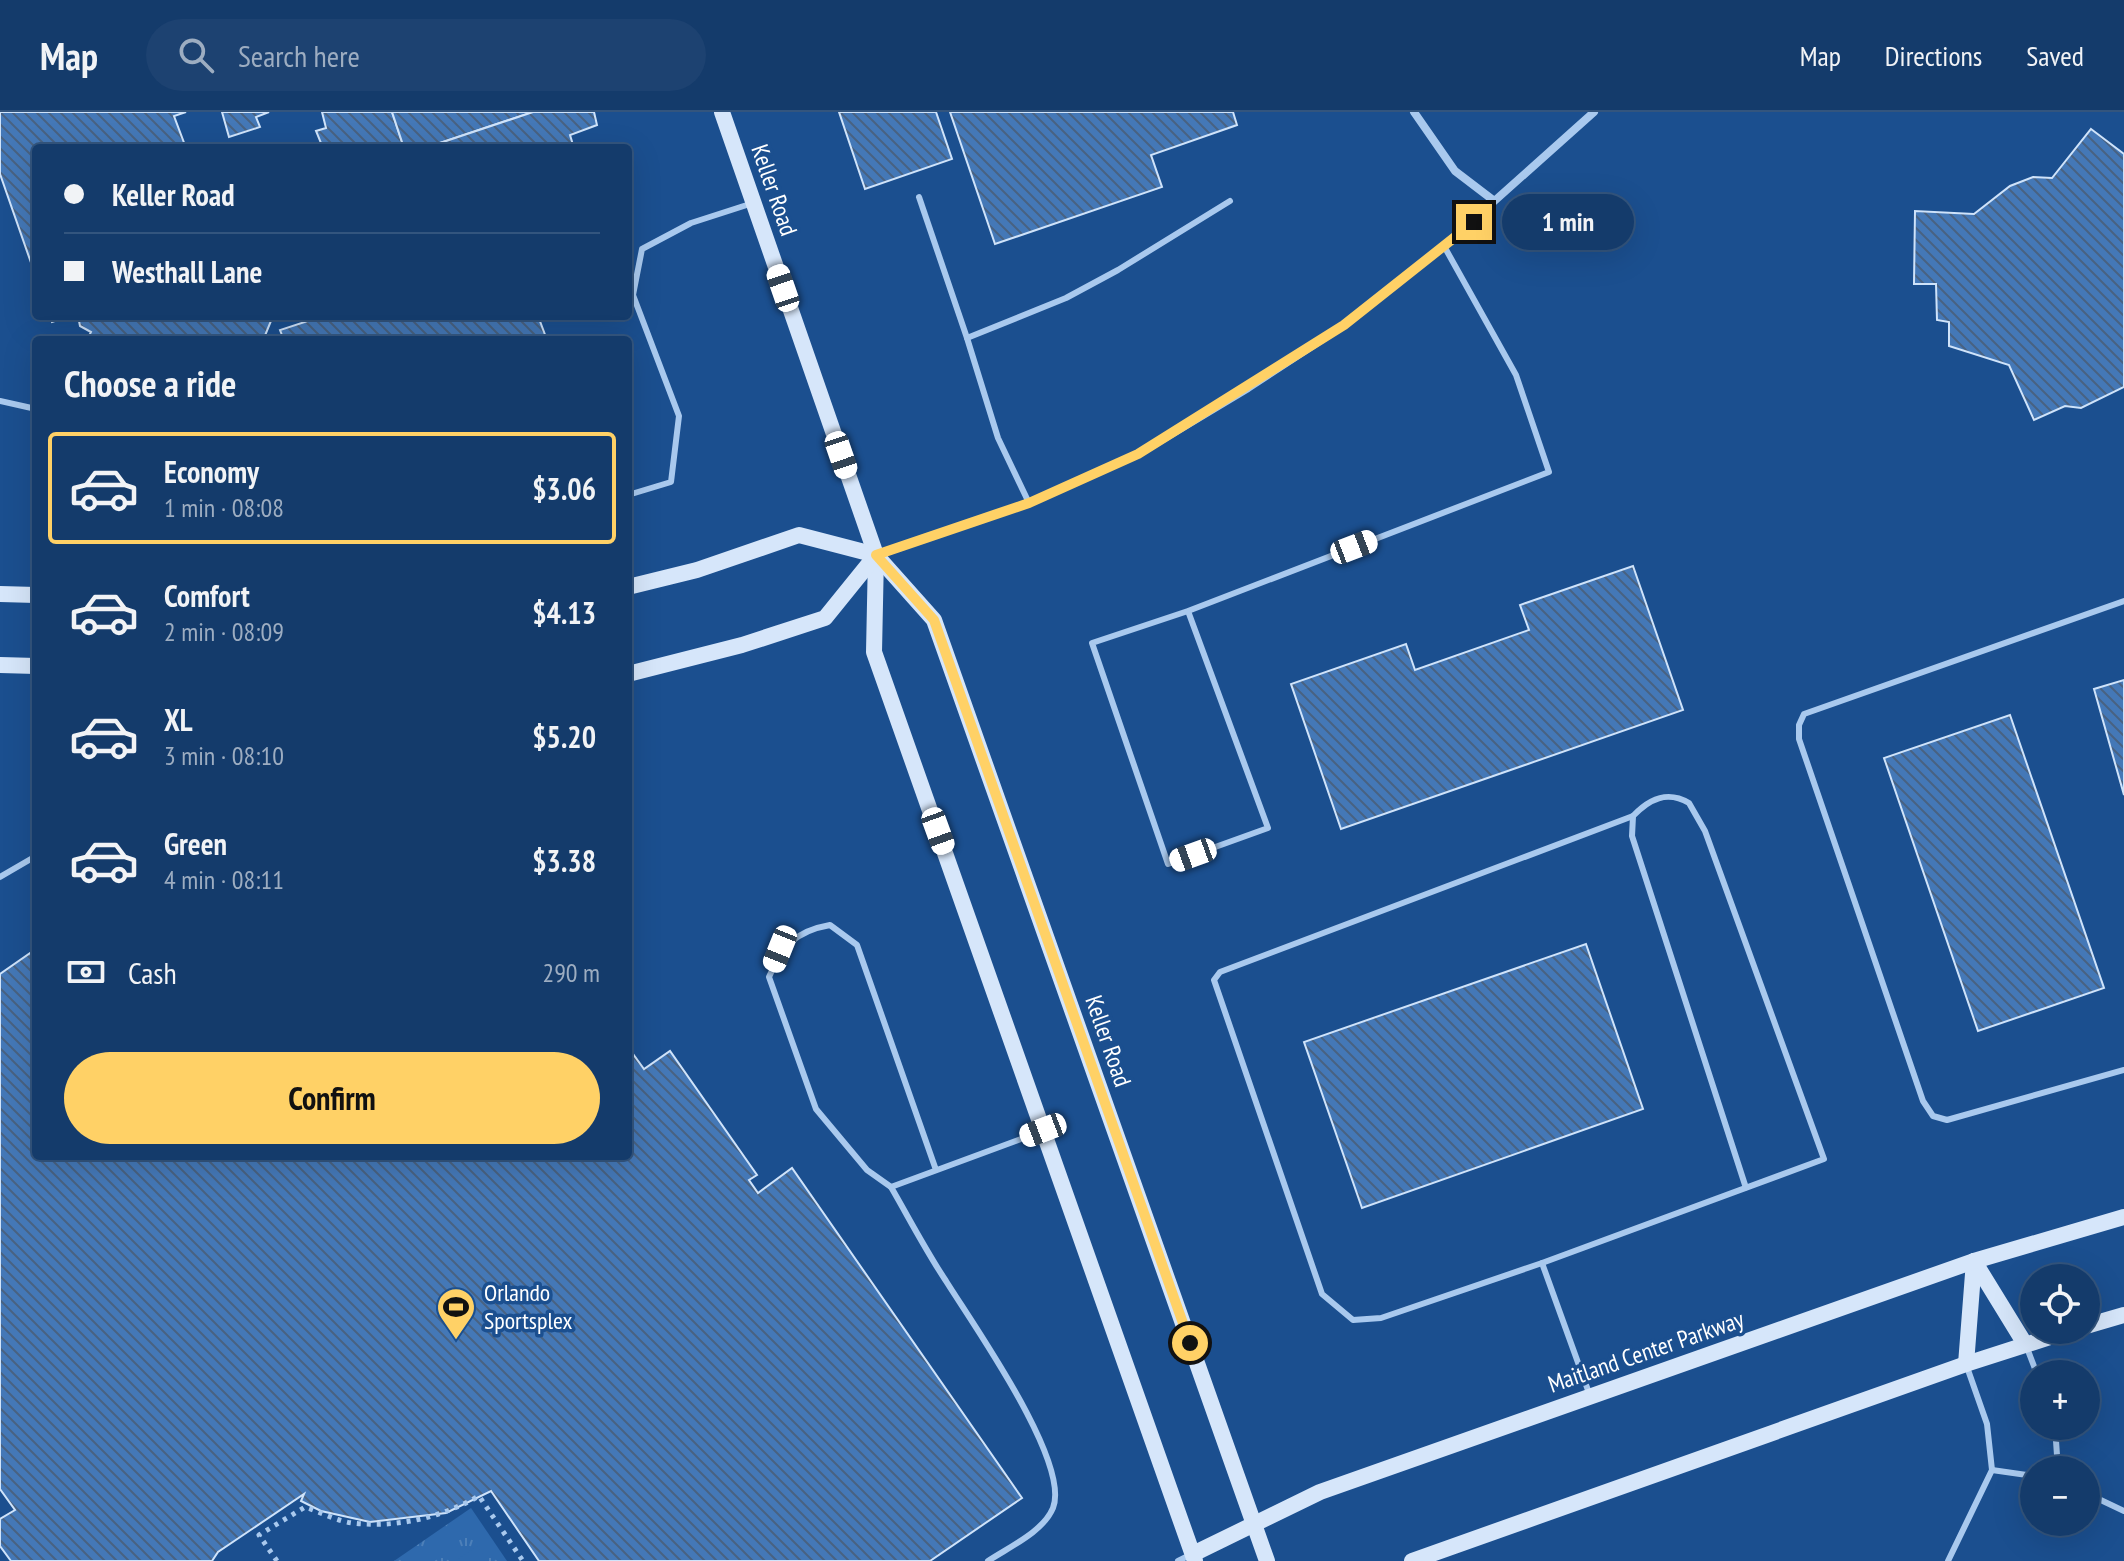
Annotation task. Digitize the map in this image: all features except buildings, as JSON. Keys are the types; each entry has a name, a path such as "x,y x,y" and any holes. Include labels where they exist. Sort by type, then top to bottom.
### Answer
{"street":[{"name":"Keller Road","path":"722,112 876,555 874,652 1043,1130 1189,1559"},
{"path":"1414,112 1455,171 1493,200"},
{"path":"632,673 742,645 825,618 876,555 1029,503 1138,454 1248,388 1344,325 1444,246 1594,112"},
{"path":"632,586 697,570 799,535 876,555"},
{"name":"Keller Road","path":"876,555 934,620 1267,1561"},
{"path":"0,594 32,595"},
{"path":"0,665 32,666"},
{"name":"Maitland Center Parkway","path":"1189,1559 1320,1492 1974,1261 2124,1217"},
{"path":"1974,1261 2020,1336"},
{"path":"1966,1364 1974,1261"},
{"path":"2100,1322 2124,1315"},
{"path":"1412,1561 2025,1344"}],"lane":[{"path":"919,197 998,438 1029,503"},
{"path":"967,338 1066,298 1132,262 1230,201"},
{"path":"632,494 671,482 679,416 633,295 642,249 691,223 753,203"},
{"path":"1188,611 1268,828 1168,864 1092,643 1188,611 1549,472 1516,375 1444,246"},
{"path":"0,401 32,408"},
{"path":"2124,601 1804,714 1799,725 1799,739 1923,1101 1933,1116 1947,1120 2124,1070"},
{"path":"1679,797 1689,803 1705,831 1824,1159 1542,1263 1381,1318 1353,1320 1322,1294 1214,980 1220,972 1633,816 1655,799 1679,797"},
{"path":"1633,816 1632,836 1638,864 1746,1188"},
{"path":"0,877 32,858"},
{"path":"936,1170 857,945 830,925 806,929 780,949 769,977 816,1109 867,1170 891,1187 944,1279 1015,1386 1057,1487 1053,1508 1042,1525 988,1561"},
{"path":"891,1187 1043,1130"},
{"path":"1542,1263 1590,1397"},
{"path":"2025,1344 2031,1360"},
{"path":"1948,1561 1992,1470 1987,1424 1966,1364"},
{"path":"1992,1470 2020,1474"},
{"path":"2100,1500 2124,1511"}],"path":[{"path":"277,1561 259,1535 305,1507 350,1523 391,1523 436,1517 479,1496 523,1561"}],"green space":[{"path":"471,1508 507,1561 394,1561"},
{"path":"477,1546 488,1561 455,1561"}],"place":[{"name":"Orlando Sportsplex","path":"456,1341"}],"route":[{"path":"1190,1343 934,620 876,555 1029,503 1138,454 1248,388 1344,325 1474,222"}]}
